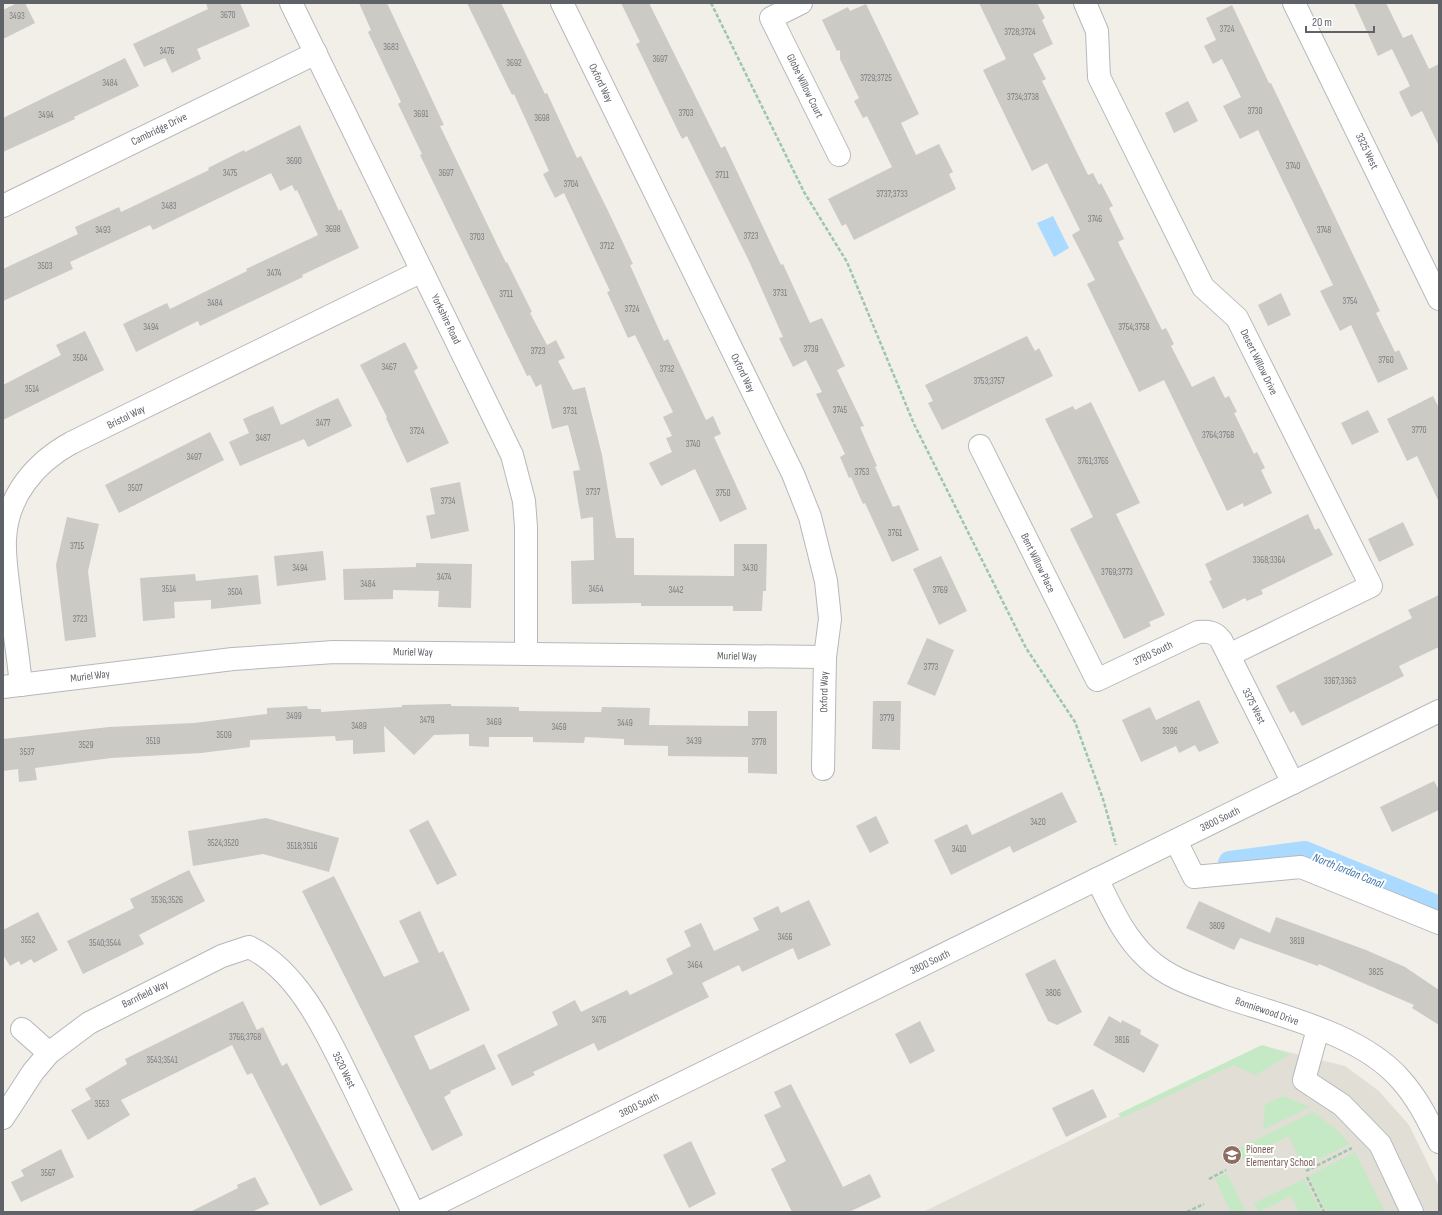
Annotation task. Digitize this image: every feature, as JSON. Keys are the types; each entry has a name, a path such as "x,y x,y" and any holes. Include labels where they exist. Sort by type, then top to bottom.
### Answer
{"street":[{"name":"Yorkshire Road","path":"291,3 502,433 519,478 524,501 526,527 526,654"},
{"name":"Oxford Way","path":"562,3 803,496 817,540 826,582 830,619 825,657 823,769"},
{"name":"Globe Willow Court","path":"801,3 771,18 838,155"},
{"name":"Desert Willow Drive","path":"1085,3 1097,31 1099,77 1203,287 1237,318 1371,586 1229,655"},
{"name":"3325 West","path":"1294,3 1439,299"},
{"name":"Cambridge Drive","path":"3,206 316,53"},
{"name":"Bristol Way","path":"12,686 5,538 13,502 32,473 44,460 71,443 422,271"},
{"name":"Bent Willow Place","path":"980,446 1096,680"},
{"name":"3780 South","path":"1096,680 1190,635 1198,632 1212,632"},
{"name":"3375 West","path":"1212,632 1221,640 1293,783"},
{"name":"Muriel Way","path":"12,686 233,659 290,654 378,651 825,657"},
{"name":"3800 South","path":"420,1212 1439,711"},
{"path":"1176,841 1194,877 1301,867 1439,923"},
{"name":"Bonniewood Drive","path":"1097,879 1127,935 1147,958 1159,968 1193,986 1318,1029 1363,1049 1400,1078 1422,1109 1439,1142"},
{"name":"Barnfield Way","path":"3,1118 33,1072 49,1053 80,1029 104,1014 222,956 249,947"},
{"name":"3520 West","path":"249,947 270,959 279,968 317,1018 413,1212"},
{"path":"22,1029 49,1053"},
{"path":"1318,1029 1304,1080 1342,1105 1380,1144 1412,1212"}],"path":[{"path":"711,3 804,192 847,262 914,424 1026,648 1075,722 1103,799 1117,849"},
{"path":"1306,1171 1356,1146"},
{"path":"1225,1151 1232,1165"},
{"path":"1209,1178 1226,1170"},
{"path":"1307,1177 1324,1212"},
{"path":"1187,1212 1204,1204"}],"shaded area":[{"name":"Pioneer Elementary School","path":"1264,1046 1345,1066 1379,1091 1409,1125 1439,1186 1439,1212 923,1212"}],"green space":[{"path":"1262,1045 1289,1054 1255,1075 1233,1065 1122,1118 1118,1114"},
{"path":"1283,1096 1310,1107 1263,1130 1265,1104"},
{"path":"1313,1112 1338,1131 1350,1144 1303,1167 1289,1136 1234,1163 1229,1153"},
{"path":"1355,1152 1385,1212 1326,1212 1309,1176"},
{"path":"1227,1174 1246,1212 1231,1212 1215,1179"},
{"path":"1304,1179 1321,1212 1299,1212 1291,1196 1259,1212 1254,1203"}],"water":[{"path":"1053,216 1069,248 1054,257 1037,223"}],"building":[{"path":"17,3 25,3 35,23 3,39 3,10"},
{"path":"206,3 240,3 250,26 197,49 201,59 172,73 165,58 144,67 133,44 208,9"},
{"path":"359,3 387,3 444,125 440,126 506,263 507,262 532,312 530,313 547,345 556,340 565,358 558,361 573,390 585,387 602,455 616,538 634,538 634,575 734,576 734,544 767,544 766,591 763,591 762,611 733,611 733,606 641,606 641,603 572,604 571,561 594,560 593,517 581,519 573,471 580,470 568,425 552,429 541,384 536,387 530,375 527,376 420,155 422,154 398,104 401,102 368,32 371,30"},
{"path":"467,3 501,3 545,94 547,93 577,158 581,156 610,215 633,264 630,265 664,341 668,339 706,420 713,416 721,434 714,437 747,509 720,522 695,469 661,486 649,463 672,452 666,438 672,436 663,417 673,412 635,335 628,338 607,292 610,291 564,193 555,198 543,174 549,171 514,94 512,95"},
{"path":"621,3 649,3 721,148 725,146 781,265 783,264 810,323 822,318 845,366 837,370 864,426 860,427 877,466 875,467 893,507 899,505 919,550 892,562 865,503 863,504 840,457 845,454 816,394 822,392 806,360 793,367 779,338 783,337 749,261 687,136 682,139 636,44 640,42"},
{"path":"979,3 1037,3 1045,18 1042,20 1053,44 1033,54 1046,79 1042,81 1088,175 1093,173 1099,185 1101,183 1113,206 1109,208 1124,239 1118,242 1162,330 1166,328 1174,344 1171,346 1192,387 1214,376 1225,398 1229,396 1237,412 1234,413 1254,454 1257,452 1265,468 1261,470 1272,493 1244,507 1243,503 1227,511 1164,380 1139,392 1087,284 1095,280 1072,235 1080,230 1047,163 1032,171 983,70 1006,59"},
{"path":"1354,3 1386,3 1403,38 1412,34 1429,69 1439,64 1439,146 1422,111 1411,117 1399,92 1410,86 1392,49 1378,56"},
{"path":"866,4 919,114 901,123 916,155 939,144 953,172 949,174 956,189 854,240 846,224 842,226 828,199 892,167 867,116 863,118 854,101 859,98 840,59 840,50 837,51 822,20 848,7 850,11"},
{"path":"1232,5 1380,311 1376,313 1395,352 1399,350 1408,369 1378,383 1351,325 1340,331 1320,291 1333,285 1258,130 1240,139 1223,106 1241,97 1222,59 1213,64 1204,46 1216,40 1206,18"},
{"path":"125,58 139,86 74,117 75,119 3,152 3,118"},
{"path":"1188,101 1198,121 1174,133 1165,113"},
{"path":"300,125 339,211 341,209 359,248 302,275 303,277 200,326 198,321 136,352 123,324 167,303 170,309 247,271 246,269 318,235 297,190 295,191 292,185 280,191 271,173 153,230 150,225 70,262 73,269 3,301 3,269 78,234 75,227 119,207 121,212 209,170 208,168 244,150 245,152"},
{"path":"1281,293 1291,315 1268,326 1258,305"},
{"path":"85,331 104,370 3,420 3,385 61,355 56,345"},
{"path":"1027,336 1035,351 1039,348 1053,376 942,430 928,403 933,401 925,385"},
{"path":"405,342 418,368 414,371 449,443 407,463 386,418 387,417 360,365"},
{"path":"1433,396 1439,408 1439,502 1417,456 1407,461 1387,419"},
{"path":"338,398 352,426 308,447 304,439 240,466 229,442 249,433 243,419 273,406 281,425"},
{"path":"1091,402 1140,503 1116,514 1165,615 1149,622 1151,626 1124,639 1070,529 1093,517 1045,419 1073,406 1075,410"},
{"path":"1368,410 1379,432 1352,445 1341,423"},
{"path":"210,432 224,460 119,513 105,485"},
{"path":"460,482 469,531 431,539 426,516 435,514 430,488"},
{"path":"1308,514 1315,530 1319,528 1333,555 1261,590 1263,594 1247,601 1245,598 1223,609 1209,581 1212,580 1205,564"},
{"path":"67,517 99,524 88,571 96,637 65,641 56,565"},
{"path":"1403,522 1414,545 1379,562 1368,539"},
{"path":"323,551 326,580 277,586 274,556"},
{"path":"941,556 967,611 939,625 913,569"},
{"path":"416,563 472,564 471,608 438,607 439,591 393,590 393,599 344,600 343,569 416,567"},
{"path":"195,574 196,581 258,575 261,604 211,609 211,600 174,602 175,618 143,621 140,578"},
{"path":"1439,595 1439,647 1399,666 1404,676 1302,726 1294,711 1290,713 1276,686 1412,618 1408,610"},
{"path":"927,638 954,650 935,696 907,684"},
{"path":"1199,700 1219,743 1199,752 1195,745 1179,753 1176,746 1141,762 1122,720 1150,707 1156,720"},
{"path":"873,701 901,701 900,750 872,749"},
{"path":"451,704 451,706 519,707 519,711 601,712 602,707 650,708 649,725 748,726 748,711 777,711 777,774 748,773 748,757 668,756 668,746 624,745 624,739 585,737 584,743 533,742 533,737 489,737 489,747 469,746 469,734 434,735 414,755 384,726 385,752 353,754 353,740 336,741 335,736 250,740 250,747 201,753 111,758 35,768 37,780 19,782 18,769 3,771 3,739 109,727 194,723 267,714 267,708 307,706 308,709 321,709 321,712 402,707 402,705"},
{"path":"1434,781 1439,790 1439,810 1392,832 1380,807"},
{"path":"1062,792 1077,822 1013,853 1010,846 951,875 934,840 967,824 972,835"},
{"path":"876,816 889,843 870,853 856,826"},
{"path":"266,818 339,838 329,872 263,854 193,866 188,831"},
{"path":"428,820 457,875 437,885 409,830"},
{"path":"189,870 205,901 139,935 144,944 83,974 67,941 134,908 130,899"},
{"path":"334,876 384,977 419,962 399,921 420,911 439,953 443,951 470,1010 414,1036 430,1070 484,1044 496,1069 450,1091 451,1093 444,1097 463,1135 432,1151 302,891"},
{"path":"809,900 831,945 798,960 793,948 742,972 739,965 702,983 709,997 598,1051 594,1043 533,1072 535,1075 512,1086 497,1055 558,1025 552,1012 575,1000 581,1012 627,990 630,995 673,974 666,959 691,946 684,931 701,923 714,951 759,930 753,918 778,906 781,913"},
{"path":"1199,901 1270,933 1276,917 1366,950 1405,967 1439,990 1439,1025 1412,1008 1414,1005 1319,964 1318,966 1240,938 1234,950 1186,928"},
{"path":"38,912 58,950 34,963 31,959 21,965 19,961 10,966 3,955 3,930"},
{"path":"1055,959 1082,1012 1057,1025 1048,1021 1025,974"},
{"path":"243,1001 257,1030 263,1027 282,1066 287,1063 353,1190 320,1206 252,1073 247,1075 232,1045 121,1100 130,1115 88,1140 71,1110 91,1099 85,1089 127,1064 125,1059"},
{"path":"1109,1016 1121,1023 1122,1020 1141,1030 1140,1034 1159,1045 1144,1073 1093,1045"},
{"path":"920,1021 935,1051 910,1064 895,1034"},
{"path":"791,1084 843,1187 870,1174 881,1197 849,1212 792,1212 771,1169 786,1161 764,1115 781,1107 774,1092"},
{"path":"1093,1089 1107,1117 1066,1137 1052,1108"},
{"path":"691,1141 716,1194 689,1208 663,1155"},
{"path":"61,1149 74,1177 21,1202 11,1182 24,1176 21,1170"},
{"path":"255,1177 269,1204 252,1212 190,1212 238,1188 237,1185"}],"waterway":[{"name":"North Jordan Canal","path":"1230,863 1305,853 1439,908"}],"place":[{"name":"Pioneer Elementary School","path":"1232,1155"}]}
